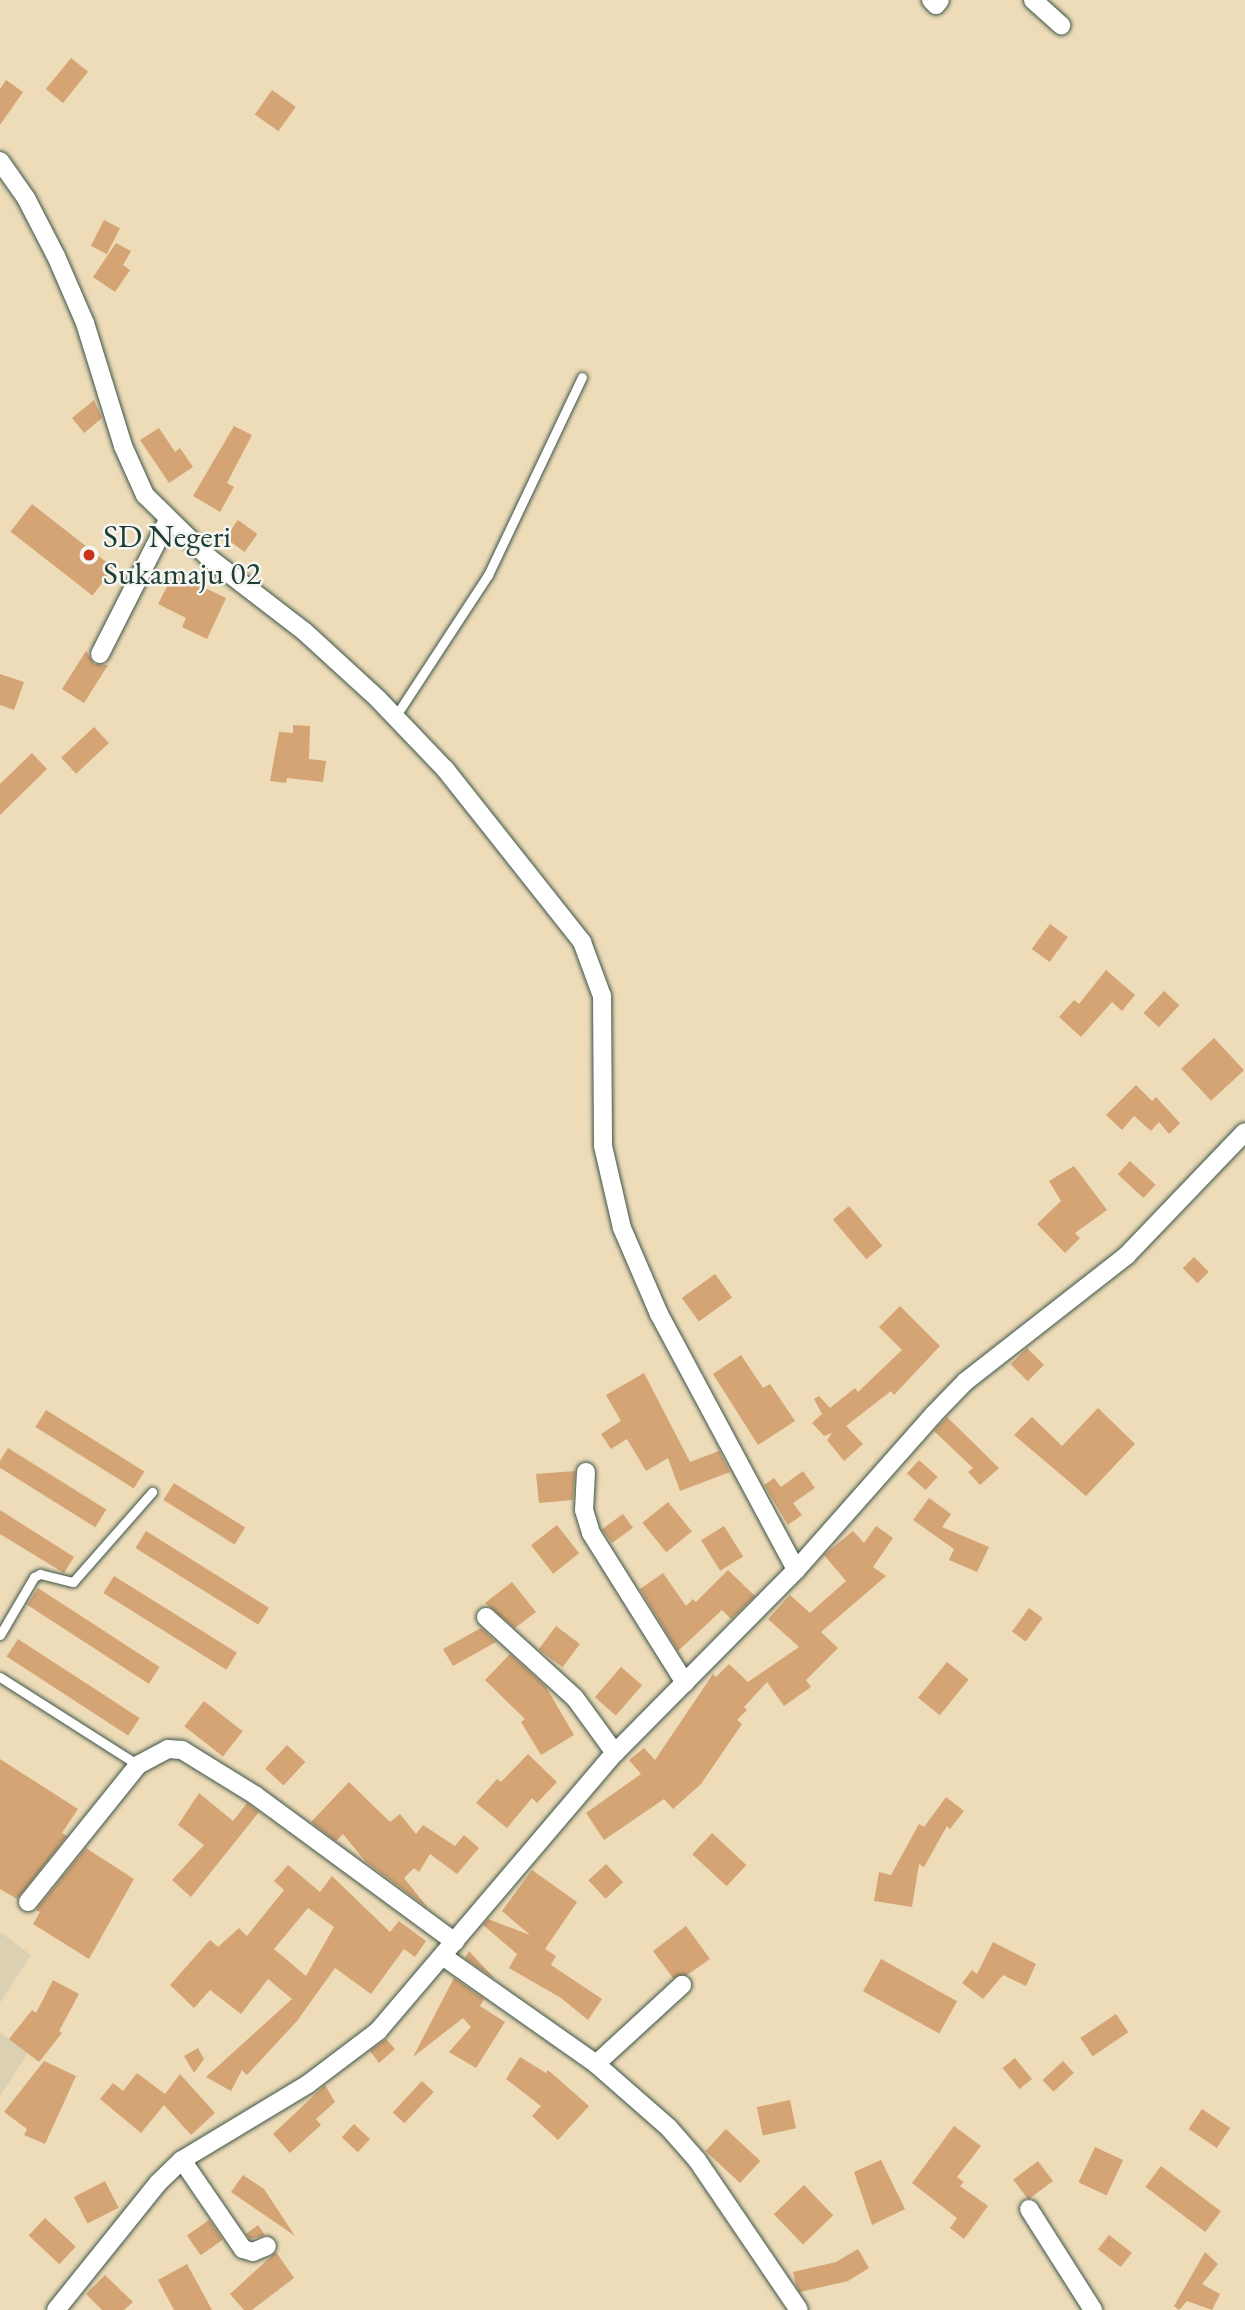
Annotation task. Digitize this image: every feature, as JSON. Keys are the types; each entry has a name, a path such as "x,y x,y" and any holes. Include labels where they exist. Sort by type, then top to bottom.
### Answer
{"street":[{"path":"930,0 936,5 940,0"},
{"path":"1033,0 1060,25"},
{"path":"0,161 26,198 85,323 135,477 168,520 305,632 444,769 582,942 595,970 604,1026 603,1146 622,1228 659,1314 796,1570"},
{"path":"100,654 168,520"},
{"path":"56,2310 151,2192 182,2160 352,2052 386,2024 615,1753 796,1570 966,1381 1127,1255 1245,1132"},
{"path":"586,1472 584,1510 591,1533 685,1683"},
{"path":"486,1617 575,1698 615,1753"},
{"path":"27,1902 138,1765 168,1749 196,1756 455,1942"},
{"path":"444,1957 596,2064 669,2128 697,2160 799,2310"},
{"path":"596,2064 682,1985"},
{"path":"182,2160 243,2249 253,2252 267,2246"},
{"path":"1029,2209 1093,2310"}],"lane":[{"path":"398,722 488,575 582,377"},
{"path":"0,1635 34,1577 40,1574 73,1582 152,1492"},
{"path":"0,1677 138,1765"}],"shaded area":[{"path":"0,1932 31,1955 0,2003"},
{"path":"0,2032 28,2053 0,2096"}],"building":[{"path":"71,58 88,72 63,103 46,89"},
{"path":"6,80 23,92 0,125 0,89"},
{"path":"272,90 296,107 279,131 255,115"},
{"path":"104,220 120,228 107,254 91,246"},
{"path":"116,243 131,251 123,265 130,270 115,292 93,277"},
{"path":"94,400 102,418 84,433 72,418"},
{"path":"234,426 252,435 227,483 234,487 220,512 193,496"},
{"path":"159,428 175,452 180,448 193,467 169,483 140,440"},
{"path":"32,504 114,568 92,596 10,532"},
{"path":"238,520 257,534 244,552 225,538"},
{"path":"174,573 226,598 207,639 182,627 186,618 158,604"},
{"path":"86,651 94,664 108,665 84,703 62,689"},
{"path":"0,674 24,682 14,710 0,705"},
{"path":"293,725 310,726 309,759 326,761 323,782 287,778 286,783 270,781 279,732 293,733"},
{"path":"94,727 109,743 76,774 61,758"},
{"path":"32,753 47,769 0,815 0,784"},
{"path":"1050,924 1068,937 1050,962 1032,949"},
{"path":"1106,970 1135,995 1122,1011 1112,1002 1081,1037 1059,1017 1074,1000 1079,1004"},
{"path":"1164,991 1179,1005 1159,1027 1144,1013"},
{"path":"1214,1038 1244,1070 1211,1101 1181,1069"},
{"path":"1136,1085 1152,1101 1156,1097 1180,1123 1169,1134 1159,1122 1151,1131 1134,1116 1122,1130 1106,1115"},
{"path":"1130,1161 1156,1185 1143,1198 1118,1174"},
{"path":"1074,1166 1107,1210 1075,1233 1080,1238 1065,1253 1037,1224 1061,1201 1049,1181"},
{"path":"849,1206 882,1246 866,1259 833,1219"},
{"path":"1194,1257 1209,1272 1198,1283 1183,1268"},
{"path":"715,1274 732,1297 699,1322 682,1298"},
{"path":"900,1306 940,1346 894,1395 891,1391 846,1426 863,1444 844,1461 827,1440 832,1433 824,1436 812,1423 822,1414 814,1399 819,1396 830,1408 855,1388 858,1392 902,1350 879,1327"},
{"path":"1027,1348 1044,1365 1028,1381 1011,1364"},
{"path":"741,1355 763,1388 770,1384 795,1421 758,1445 713,1374"},
{"path":"644,1373 690,1462 719,1451 730,1472 680,1491 668,1458 646,1471 627,1439 611,1449 601,1434 621,1421 606,1395"},
{"path":"1098,1408 1135,1444 1086,1496 1014,1435 1032,1417 1062,1446"},
{"path":"46,1410 144,1471 134,1488 35,1427"},
{"path":"947,1417 999,1468 980,1485 968,1472 973,1468 934,1431"},
{"path":"8,1448 106,1509 95,1527 0,1468 0,1461"},
{"path":"919,1460 938,1477 926,1490 907,1473"},
{"path":"575,1471 573,1500 539,1503 536,1474"},
{"path":"803,1471 815,1488 793,1503 802,1515 788,1525 764,1485 774,1478 781,1487"},
{"path":"174,1483 245,1528 235,1544 163,1500"},
{"path":"929,1498 951,1514 942,1527 989,1547 977,1572 949,1560 954,1549 913,1520"},
{"path":"668,1502 692,1532 666,1552 642,1523"},
{"path":"0,1510 74,1557 64,1573 0,1534"},
{"path":"623,1514 633,1528 612,1543 602,1529"},
{"path":"557,1525 579,1553 553,1574 531,1545"},
{"path":"724,1526 743,1557 720,1571 701,1540"},
{"path":"876,1526 893,1538 873,1567 886,1576 821,1632 838,1648 806,1680 811,1687 784,1706 767,1682 744,1707 747,1710 737,1720 742,1724 701,1784 673,1809 664,1799 604,1840 586,1813 641,1774 629,1760 644,1748 655,1760 713,1674 716,1677 729,1664 748,1682 799,1647 768,1619 790,1595 810,1613 846,1581 824,1555 853,1531 864,1543"},
{"path":"146,1531 269,1608 258,1625 135,1548"},
{"path":"728,1570 755,1596 731,1619 722,1610 678,1651 640,1589 663,1573 686,1606 693,1599 696,1602"},
{"path":"114,1576 237,1653 226,1670 103,1593"},
{"path":"512,1582 536,1612 515,1628 485,1603"},
{"path":"38,1588 160,1667 149,1684 27,1605"},
{"path":"1029,1608 1043,1618 1026,1641 1012,1631"},
{"path":"556,1626 580,1644 563,1667 539,1649"},
{"path":"481,1628 496,1642 453,1666 443,1649"},
{"path":"18,1639 140,1718 128,1736 7,1657"},
{"path":"510,1654 546,1687 574,1735 541,1755 521,1722 525,1719 485,1680"},
{"path":"947,1662 969,1680 940,1715 918,1698"},
{"path":"621,1667 642,1685 616,1716 595,1697"},
{"path":"204,1701 243,1731 223,1756 184,1726"},
{"path":"287,1745 305,1762 283,1785 265,1768"},
{"path":"528,1754 557,1782 537,1803 532,1798 507,1828 476,1803 497,1779 501,1782"},
{"path":"0,1759 78,1809 62,1833 67,1836 17,1899 0,1889"},
{"path":"349,1782 390,1822 400,1814 416,1834 423,1825 455,1846 464,1835 479,1848 457,1874 430,1854 419,1872 414,1868 404,1878 428,1908 366,1862 343,1834 336,1841 311,1822"},
{"path":"199,1793 233,1821 247,1803 259,1812 191,1897 172,1880 204,1845 178,1825"},
{"path":"946,1797 964,1811 950,1829 947,1826 924,1867 919,1864 912,1907 874,1901 879,1872 891,1875 919,1824 924,1827"},
{"path":"712,1833 746,1865 727,1886 692,1854"},
{"path":"86,1848 134,1879 89,1959 33,1924 40,1912 36,1910"},
{"path":"606,1864 623,1882 605,1899 588,1880"},
{"path":"288,1865 320,1892 332,1876 390,1932 399,1921 426,1941 415,1957 404,1949 371,1994 335,1968 297,2021 247,2075 242,2070 231,2091 206,2077 292,1999 268,1979 241,2014 210,1990 194,2008 170,1985 210,1940 218,1947 239,1928 247,1936 284,1890 274,1881","holes":["308,1908 334,1927 306,1976 274,1949"]},
{"path":"532,1870 577,1902 545,1949 556,1956 551,1965 602,1999 588,2020 561,1998 509,1968 517,1954 483,1925 488,1919 530,1935 502,1911"},
{"path":"686,1926 710,1959 687,1975 673,1978 653,1951"},
{"path":"993,1942 1036,1964 1026,1986 1003,1975 983,1999 962,1983 972,1970 977,1974"},
{"path":"469,1951 495,1979 465,1958"},
{"path":"881,1959 957,2001 939,2034 863,1991"},
{"path":"454,1978 484,1999 480,2006 505,2022 476,2068 449,2052 471,2027 463,2018 413,2057"},
{"path":"53,1980 79,1994 59,2031 62,2033 39,2062 9,2039 32,2010 36,2013"},
{"path":"1116,2014 1128,2032 1093,2056 1080,2038"},
{"path":"386,2039 395,2049 379,2063 370,2051"},
{"path":"198,2048 204,2059 194,2073 184,2056"},
{"path":"520,2057 546,2073 548,2070 589,2106 558,2140 532,2116 541,2106 506,2079"},
{"path":"1015,2058 1032,2079 1020,2089 1003,2068"},
{"path":"44,2061 76,2076 45,2144 24,2135 27,2129 4,2112"},
{"path":"1063,2061 1074,2073 1053,2092 1043,2080"},
{"path":"137,2073 165,2094 180,2074 215,2113 191,2135 164,2105 141,2133 100,2099 113,2083 123,2091"},
{"path":"422,2081 434,2092 404,2123 393,2112"},
{"path":"325,2085 335,2102 316,2119 321,2125 290,2153 273,2134"},
{"path":"790,2100 796,2128 763,2135 757,2107"},
{"path":"1202,2109 1230,2128 1217,2148 1189,2129"},
{"path":"354,2124 370,2139 358,2152 342,2137"},
{"path":"954,2126 981,2146 957,2177 964,2182 960,2186 988,2206 964,2239 950,2228 957,2218 912,2183"},
{"path":"726,2129 760,2161 740,2183 706,2151"},
{"path":"1095,2147 1123,2160 1107,2195 1079,2182"},
{"path":"881,2160 905,2209 872,2225 854,2172"},
{"path":"1038,2161 1053,2181 1028,2200 1013,2180"},
{"path":"1161,2166 1221,2211 1205,2232 1145,2187"},
{"path":"243,2175 264,2189 295,2236 231,2192"},
{"path":"105,2181 119,2208 87,2224 74,2197"},
{"path":"804,2185 833,2215 803,2244 774,2214"},
{"path":"45,2218 76,2247 59,2264 29,2236"},
{"path":"209,2220 223,2240 201,2255 187,2235"},
{"path":"258,2225 265,2235 250,2239 246,2234"},
{"path":"1109,2235 1132,2253 1121,2267 1098,2249"},
{"path":"858,2249 869,2268 848,2281 800,2292 793,2272 836,2262"},
{"path":"276,2252 294,2278 252,2310 244,2310 230,2294"},
{"path":"1205,2252 1218,2264 1202,2284 1220,2294 1212,2310 1187,2301 1179,2310 1174,2306"},
{"path":"187,2264 212,2310 174,2310 158,2280"},
{"path":"105,2275 133,2302 124,2310 102,2310 86,2294"}],"place":[{"name":"SD Negeri Sukamaju 02","path":"89,555"}]}
